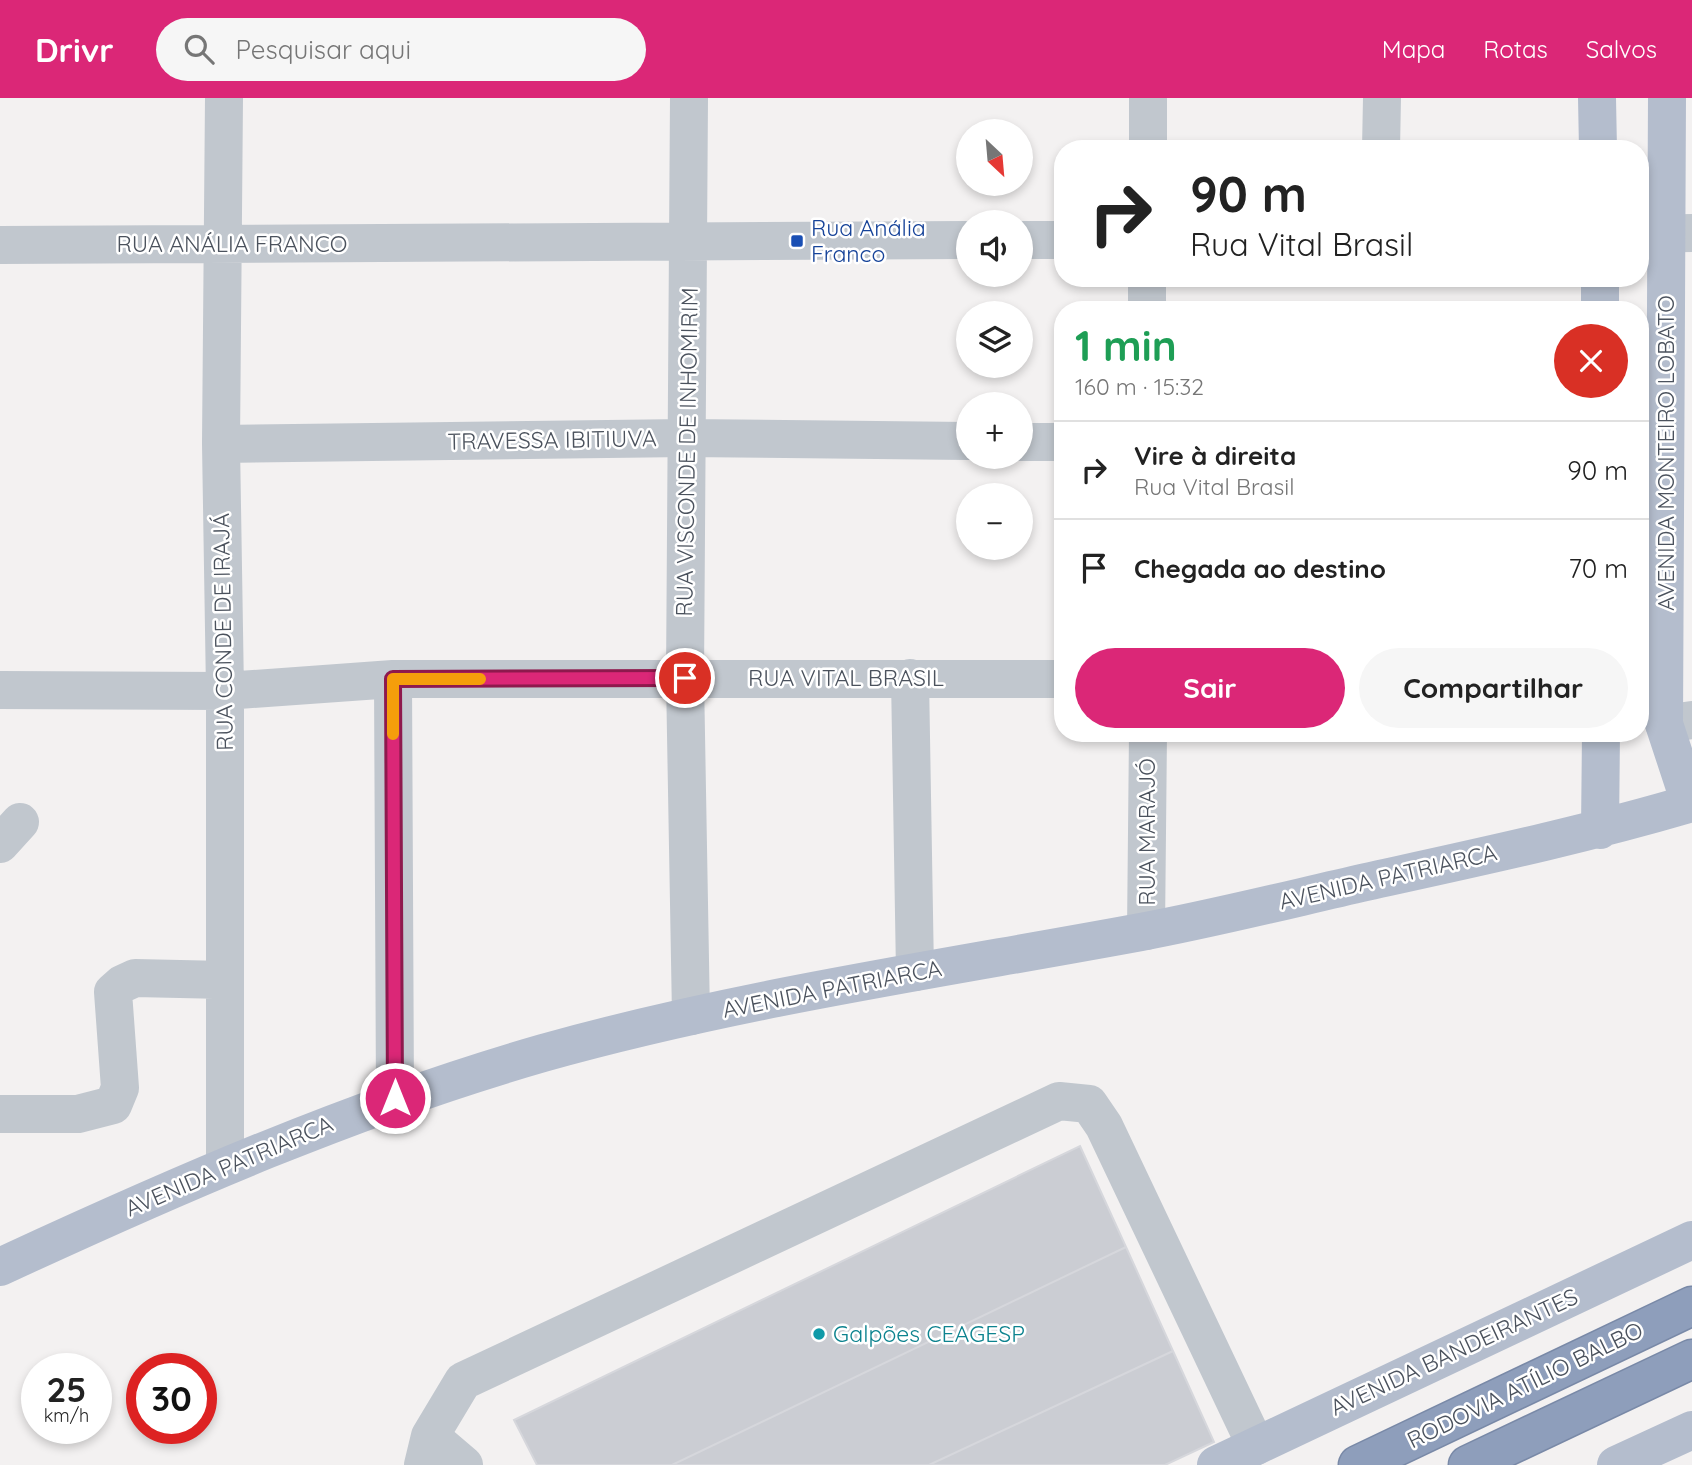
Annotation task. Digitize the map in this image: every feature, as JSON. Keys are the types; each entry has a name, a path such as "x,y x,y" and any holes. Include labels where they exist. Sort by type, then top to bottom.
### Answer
{"highway":[{"name":"RODOVIA ATÍLIO BALBO","path":"1358,1465 1692,1306"},
{"name":"RODOVIA ATÍLIO BALBO","path":"1468,1465 1692,1359"}],"main road":[{"path":"1597,98 1598,140"},
{"name":"AVENIDA MONTEIRO LOBATO","path":"1667,98 1666,233 1678,722 1691,803"},
{"path":"1600,830 1601,742"},
{"name":"AVENIDA PATRIARCA","path":"0,1267 225,1166 395,1098 545,1053 691,1016 915,972 1146,931 1600,830 1691,803"},
{"name":"AVENIDA BANDEIRANTES","path":"1216,1465 1692,1240"},
{"path":"1616,1465 1691,1432"}],"street":[{"name":"RUA CONDE DE IRAJÁ","path":"224,98 221,444 225,691 225,1166"},
{"name":"RUA VISCONDE DE INHOMIRIM","path":"689,98 685,678 691,1016"},
{"path":"1148,98 1148,140"},
{"path":"1381,140 1382,98"},
{"name":"RUA ANÁLIA FRANCO","path":"0,245 956,240"},
{"path":"1033,240 1054,240"},
{"name":"TRAVESSA IBITIUVA","path":"221,444 686,438 956,441"},
{"path":"1033,442 1054,442"},
{"path":"910,678 915,972"},
{"path":"393,679 395,1098"},
{"name":"RUA VITAL BRASIL","path":"0,690 225,691 393,679 1054,679"},
{"name":"RUA MARAJÓ","path":"1146,931 1148,742"},
{"path":"0,1114 78,1114 113,1105 120,1088 113,992 135,978 225,980"},
{"path":"464,1465 426,1450 463,1381 1059,1101 1089,1104 1104,1126 1256,1446"}],"building":[{"name":"Galpões CEAGESP","path":"1080,1146 1126,1247 672,1465 537,1465 514,1420"},
{"name":"Galpões CEAGESP","path":"1126,1247 1173,1351 929,1465 672,1465"},
{"name":"Galpões CEAGESP","path":"1173,1351 1214,1442 1165,1465 929,1465"}],"slow traffic":[{"path":"393,734 393,679 480,679"}],"place":[{"name":"Rua Anália Franco","path":"797,241"},
{"name":"Galpões CEAGESP","path":"819,1334"}],"route":[{"path":"395,1098 393,679 685,678"}]}
